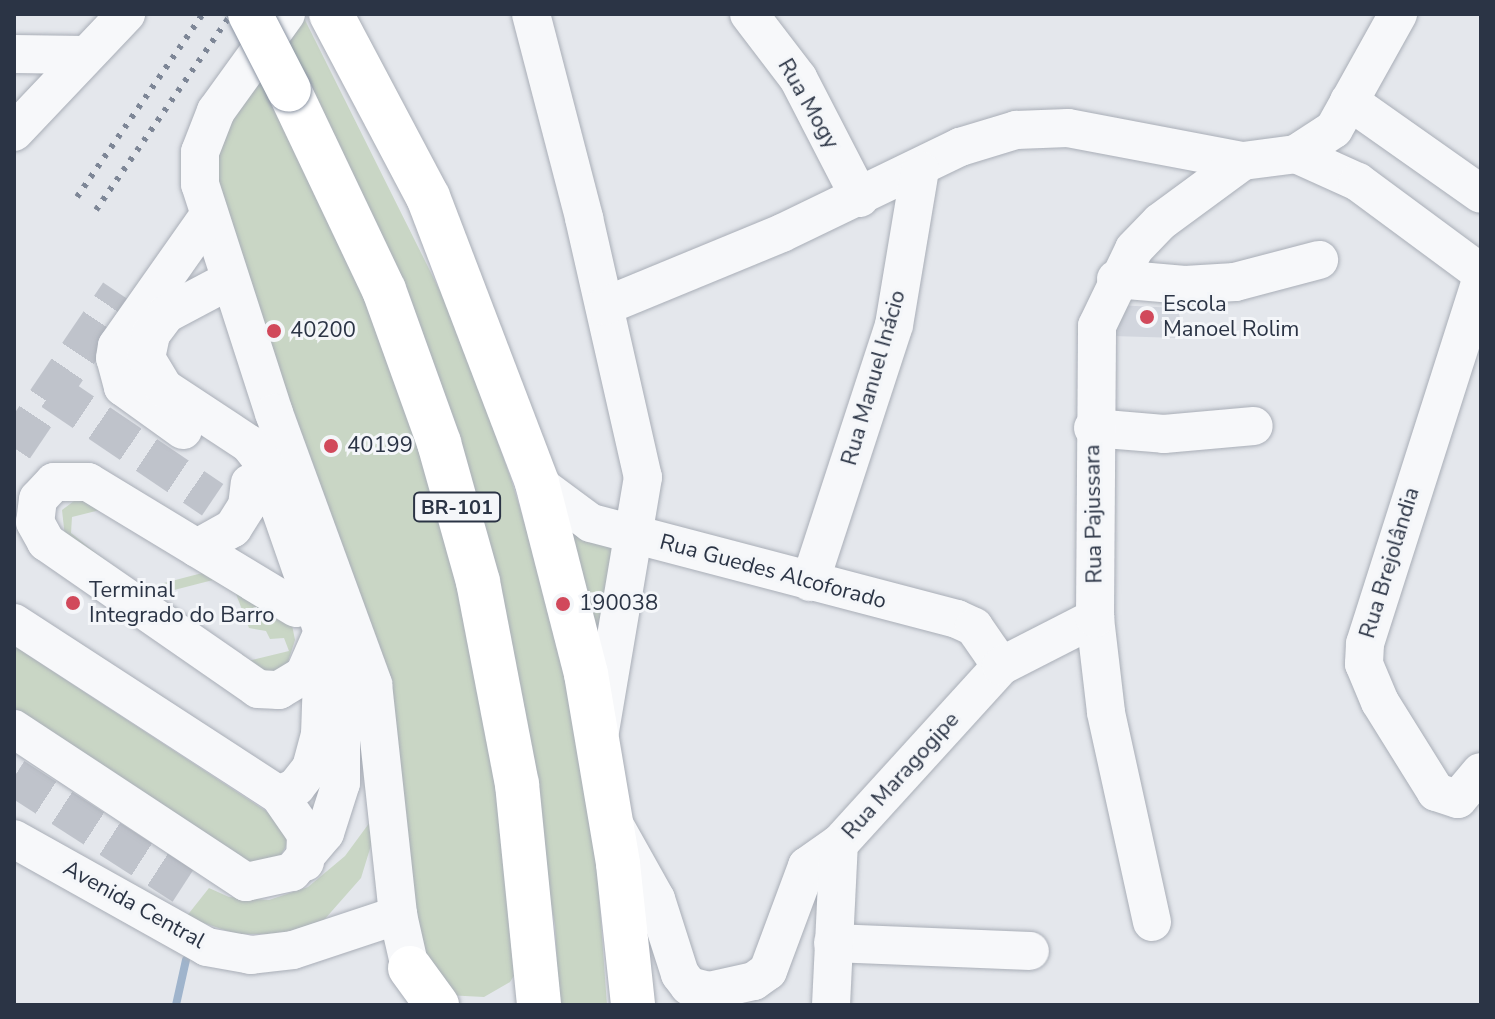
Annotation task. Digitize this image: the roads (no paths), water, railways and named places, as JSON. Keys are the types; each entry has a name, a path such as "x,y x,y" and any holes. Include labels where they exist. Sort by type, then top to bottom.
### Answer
{"highway":[{"name":"BR-101","path":"250,14 384,290 439,443 478,582 517,784 539,1005"},
{"path":"340,32 428,197 537,483 598,743 611,819 633,1005"},
{"path":"504,1005 522,988 535,950"},
{"path":"414,986 437,1005"}],"street":[{"path":"14,132 126,14"},
{"path":"286,14 231,87 207,132 200,171 209,215 230,280 373,684 398,915 414,986"},
{"path":"531,14 640,449 642,504 598,743"},
{"name":"Rua Mogy","path":"749,14 798,78 860,198"},
{"path":"605,306 860,198 960,147 1016,130 1068,128 1243,161 1296,154 1334,129 1387,17"},
{"path":"14,54 85,55"},
{"path":"1349,101 1481,194"},
{"path":"1296,154 1358,182 1481,273"},
{"name":"Rua Pajussara","path":"1152,922 1106,712 1095,618 1093,428 1097,326 1116,279 1160,222 1243,161"},
{"name":"Rua Manuel Inácio","path":"810,582 894,325 920,170"},
{"path":"14,729 246,882 282,877 305,862 329,822 345,755 341,707 250,483 241,470 135,398 116,372 117,346 209,215"},
{"path":"1116,279 1185,285 1235,282 1319,260"},
{"path":"230,280 180,302 166,314 151,334 146,358 164,388 257,453 310,634 321,704 317,752 304,779 279,795"},
{"name":"Rua Brejolândia","path":"1477,778 1458,799 1444,797 1431,787 1364,664 1365,644 1481,280"},
{"path":"1093,428 1164,434 1254,426"},
{"path":"77,480 197,548 310,634 292,685 258,689 53,548 39,533 35,510 44,489 77,480"},
{"path":"197,548 233,528 247,506 250,483"},
{"name":"Rua Guedes Alcoforado","path":"537,483 591,523 957,619 974,627 1001,666"},
{"name":"Rua Maragogipe","path":"831,1005 839,844 1001,666 1095,618"},
{"path":"14,623 279,795 306,834 305,862"},
{"path":"611,819 656,899 680,974 689,986 709,998 737,988 768,971 807,866 839,844"},
{"name":"Avenida Central","path":"14,839 207,947 251,955 293,950 398,915"},
{"path":"833,943 1030,951"}],"waterway":[{"path":"176,1005 186,960"}],"tunnel":[{"path":"14,448 119,293"},
{"path":"52,391 213,500"},
{"path":"14,777 183,886"}],"railway":[{"path":"77,197 203,14"},
{"path":"96,210 231,14"}],"place":[{"name":"Escola Manoel Rolim","path":"1147,317"},
{"name":"40200","path":"274,331"},
{"name":"40199","path":"331,446"},
{"name":"Terminal Integrado do Barro","path":"73,603"},
{"name":"190038","path":"563,604"}]}
